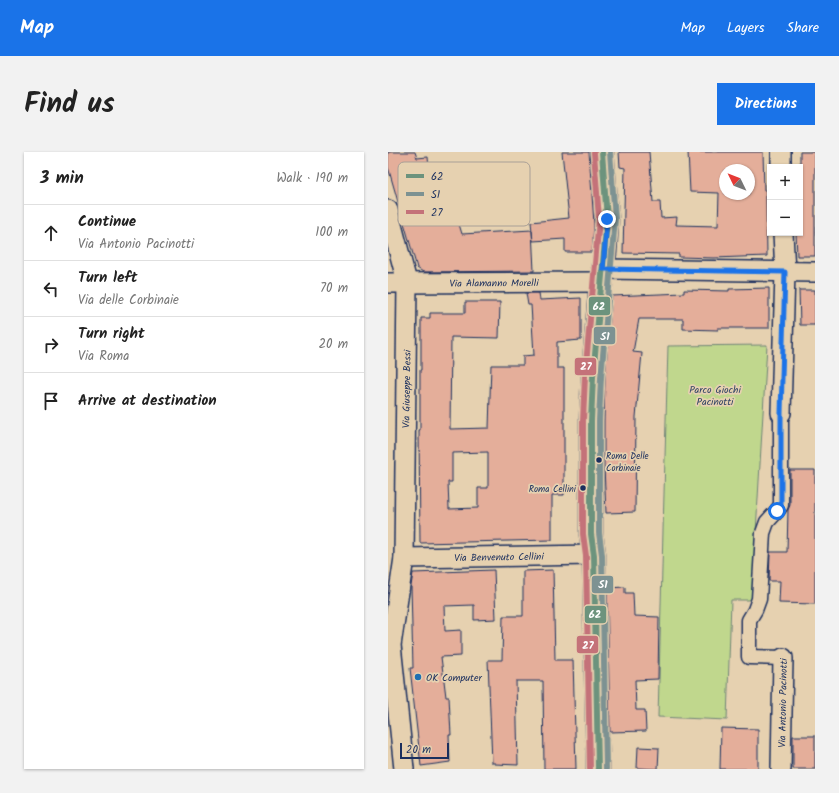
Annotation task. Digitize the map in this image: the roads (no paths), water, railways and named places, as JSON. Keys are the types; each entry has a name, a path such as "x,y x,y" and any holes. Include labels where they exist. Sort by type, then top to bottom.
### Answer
{"main road":[{"path":"598,769 594,555 591,534 591,421 593,378 607,219 602,152"}],"street":[{"path":"781,152 781,164"},
{"name":"Via Giuseppe Bessi","path":"388,210 407,282 398,567 390,645 404,769"},
{"name":"Via Antonio Pacinotti","path":"781,769 783,658 748,657 749,620 759,599 763,533 767,522 781,505 781,413 785,272 783,236"},
{"name":"Via Alamanno Morelli","path":"388,283 602,275 815,272"},
{"name":"Via Benvenuto Cellini","path":"398,567 594,555"}],"place":[{"name":"Roma Delle Corbinaie","path":"599,460"},
{"name":"Roma Cellini","path":"583,488"},
{"name":"OK Computer","path":"418,677"}],"park label":[{"name":"Parco Giochi Pacinotti","path":"715,394"}]}
